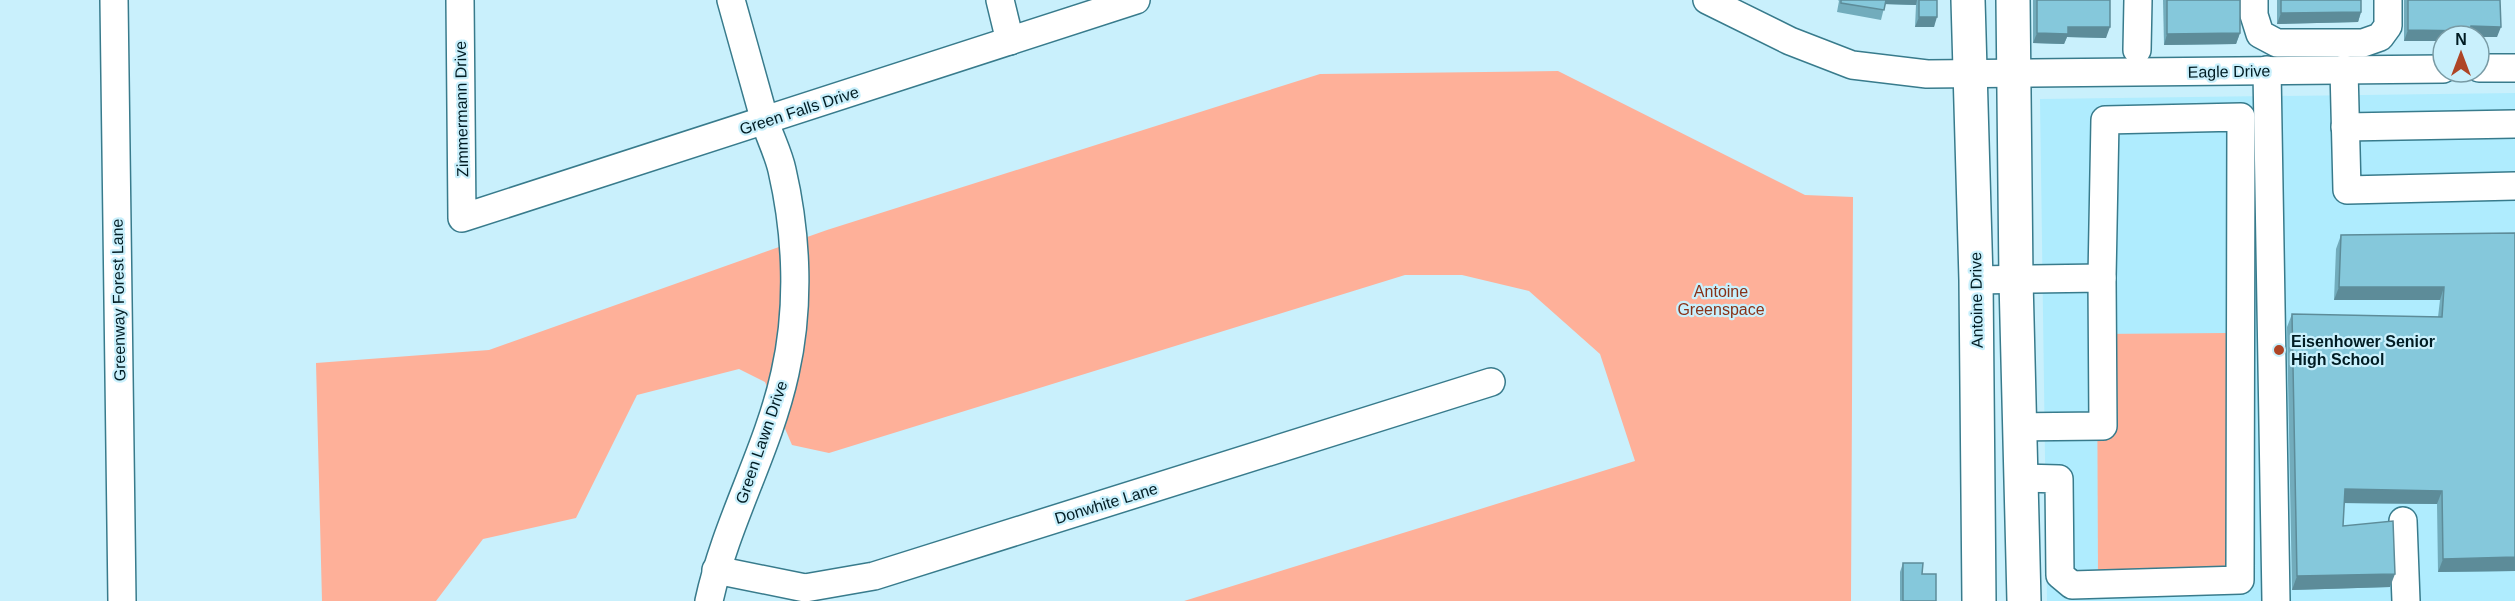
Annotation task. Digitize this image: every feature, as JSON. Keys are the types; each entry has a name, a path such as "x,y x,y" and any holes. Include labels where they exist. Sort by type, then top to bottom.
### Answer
{"main road":[{"name":"Antoine Drive","path":"1968,0 1976,279 1979,601"},
{"path":"2013,0 2020,427 2034,478 2024,601"},
{"path":"1978,478 2034,478"}],"street":[{"name":"Greenway Forest Lane","path":"114,0 122,601"},
{"name":"Zimmermann Drive","path":"460,0 462,218"},
{"name":"Green Lawn Drive","path":"710,601 716,570 777,402 791,338 794,277 792,230 782,166 765,121 731,0"},
{"path":"1000,0 1010,41"},
{"name":"Green Falls Drive","path":"462,218 1136,0"},
{"path":"1707,0 1790,40 1852,65 1927,75 2015,73"},
{"path":"2137,50 2138,0"},
{"path":"2254,0 2254,15 2260,34 2277,43 2363,44 2380,37 2388,26 2388,0"},
{"path":"2491,68 2515,68"},
{"path":"2344,69 2347,190 2515,186"},
{"name":"Eagle Drive","path":"2015,73 2431,69"},
{"path":"2267,70 2276,601"},
{"path":"2020,427 2103,426 2102,278 2105,120 2241,117 2240,580 2072,585 2060,575 2059,479 2034,478"},
{"path":"2345,127 2515,124"},
{"path":"1976,279 2102,278"},
{"name":"Donwhite Lane","path":"716,570 805,588 874,576 1491,382"},
{"path":"2240,444 2273,444"},
{"path":"2403,521 2406,601"}],"shaded area":[{"name":"Eisenhower Senior High School","path":"2515,93 2515,601 2047,601 2040,99"}],"green space":[{"name":"Antoine Greenspace","path":"1558,71 1805,195 1853,197 1851,601 1184,601 1635,461 1600,354 1529,291 1462,275 1405,275 829,453 792,445 765,382 739,369 637,395 576,518 483,539 436,601 322,601 316,363 489,350 827,230 1320,74"},
{"path":"2226,333 2228,575 2098,576 2097,334"}],"building":[{"path":"1841,0 1886,0 1884,10 1841,3"},
{"path":"1919,0 1937,0 1937,17 1919,17"},
{"path":"2037,0 2110,0 2110,27 2068,27 2068,34 2037,33"},
{"path":"2167,0 2240,0 2240,33 2167,34"},
{"path":"2281,0 2361,0 2361,12 2281,13"},
{"path":"2408,0 2500,0 2501,27 2491,27 2491,24 2431,24 2431,30 2408,30"},
{"path":"2515,233 2515,557 2443,559 2442,491 2345,489 2343,526 2393,521 2395,574 2297,576 2292,314 2442,317 2444,287 2339,287 2341,235"},
{"path":"1903,563 1923,563 1922,574 1936,574 1936,601 1903,601"}],"place":[{"name":"Eisenhower Senior High School","path":"2279,350"}]}
